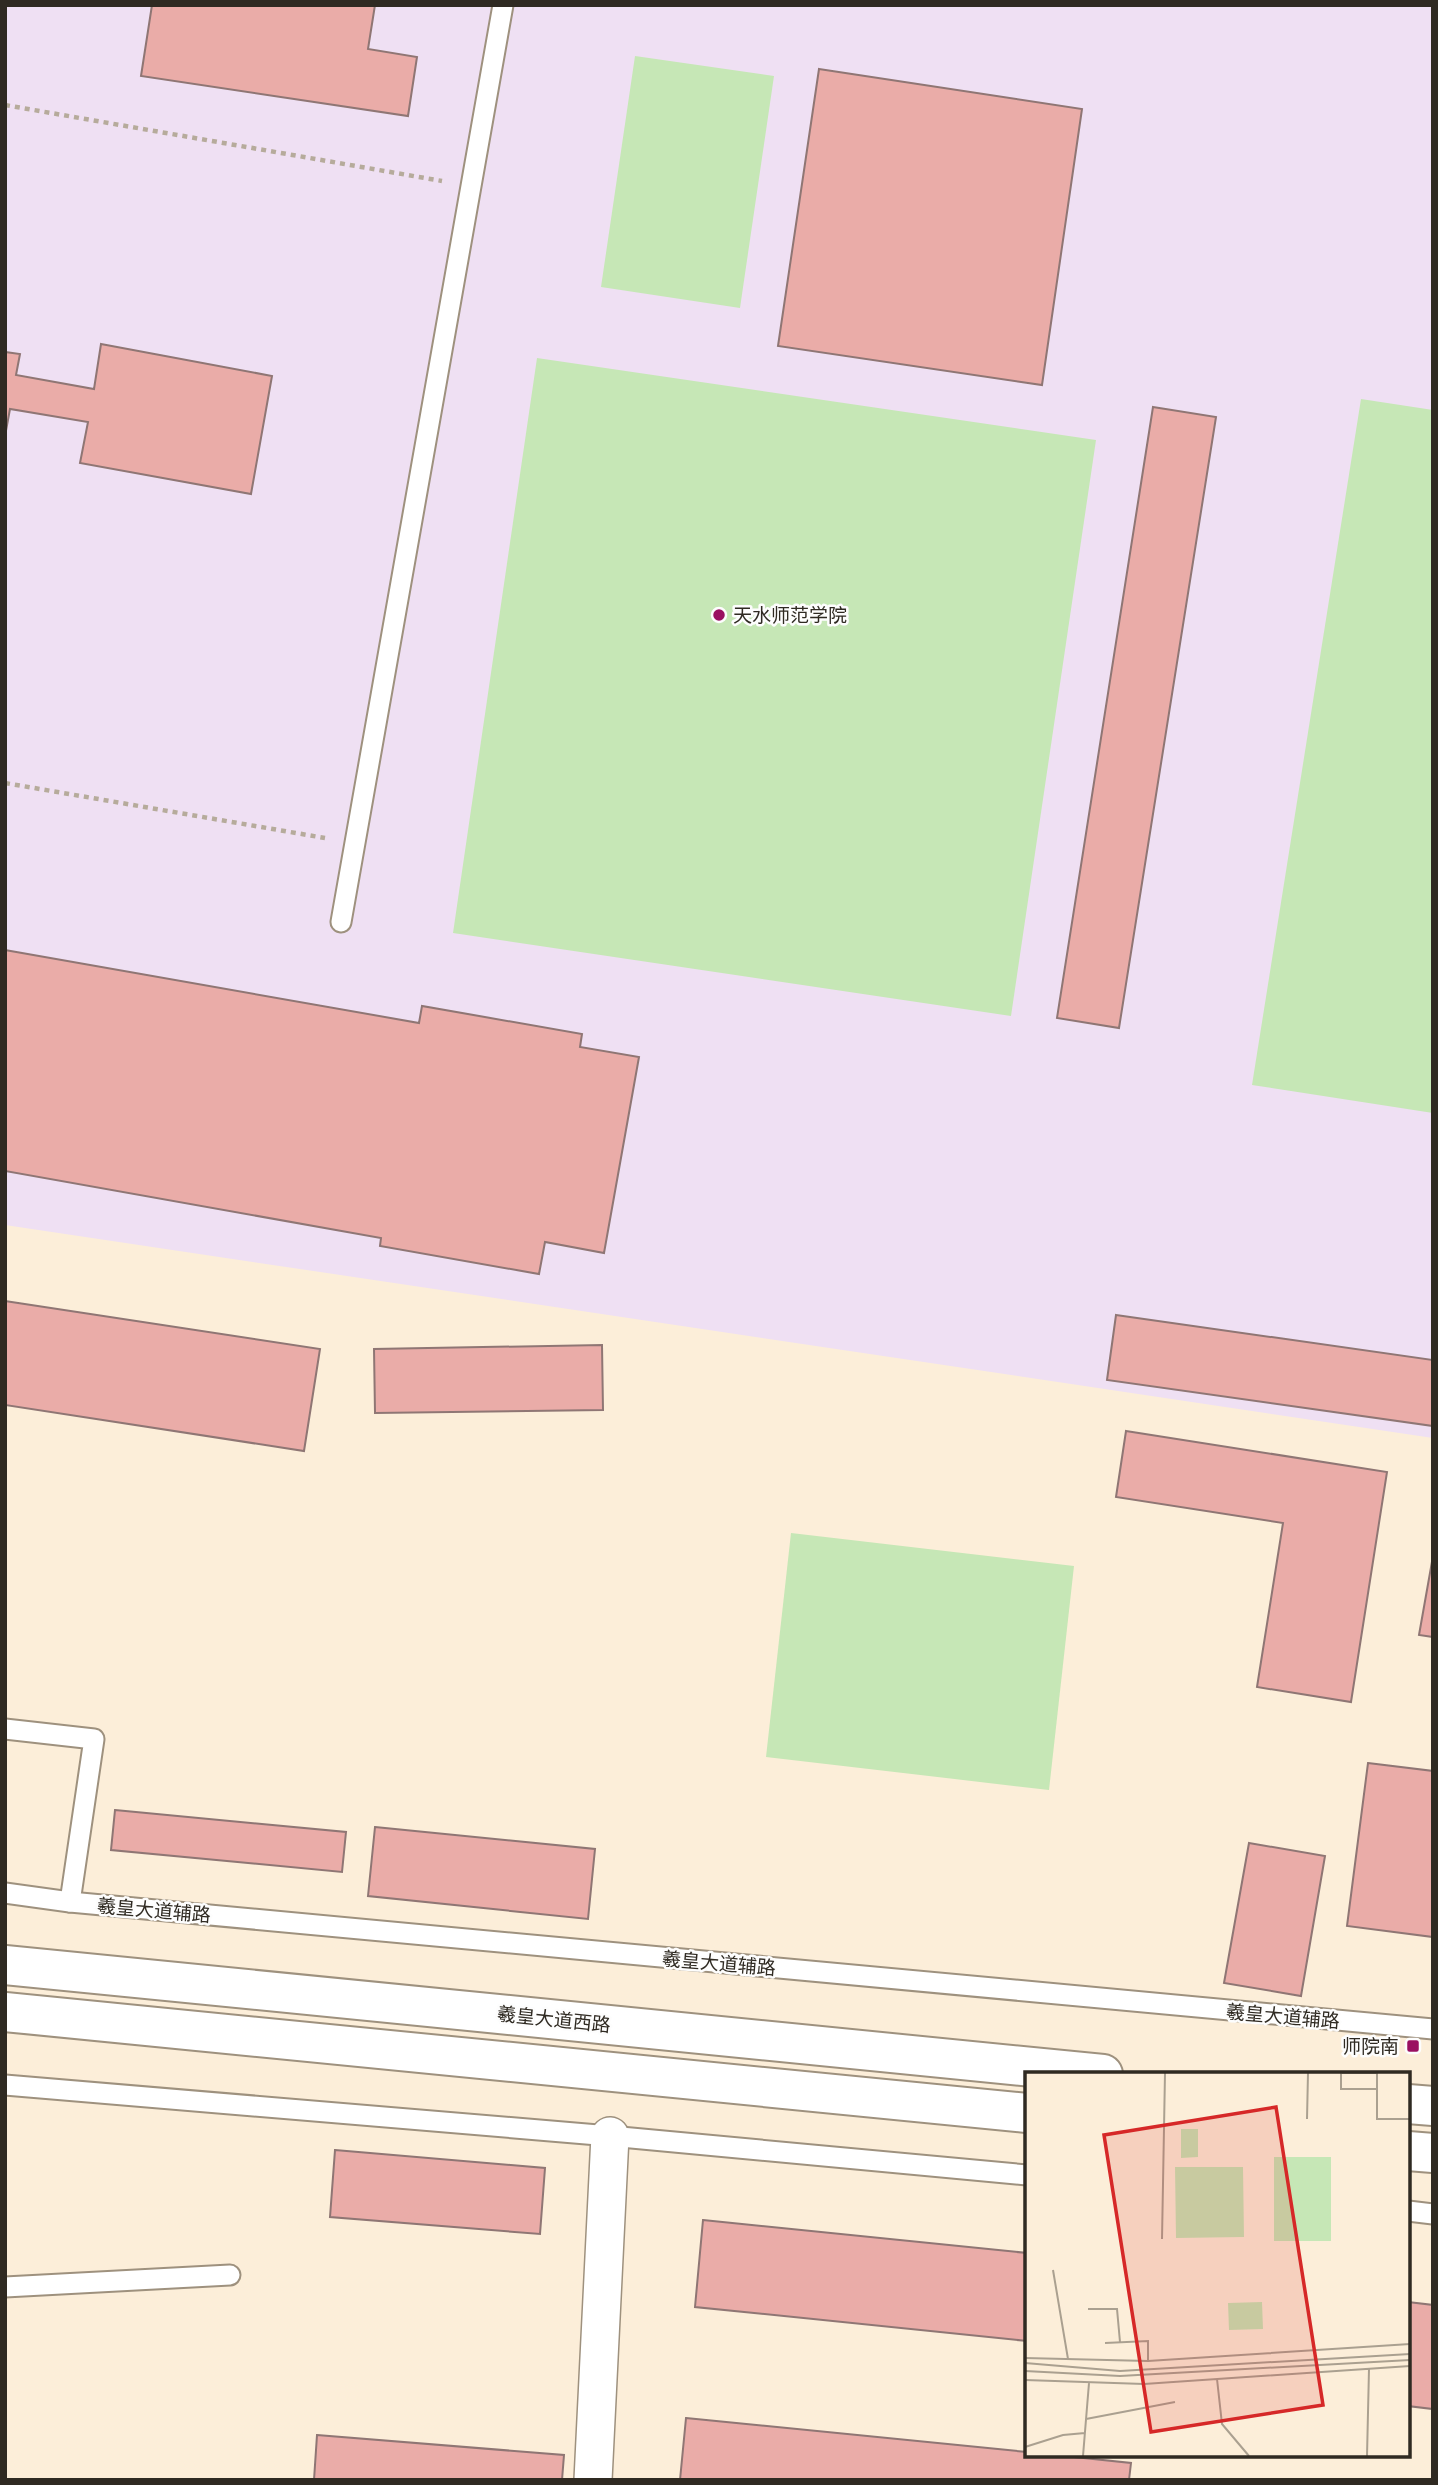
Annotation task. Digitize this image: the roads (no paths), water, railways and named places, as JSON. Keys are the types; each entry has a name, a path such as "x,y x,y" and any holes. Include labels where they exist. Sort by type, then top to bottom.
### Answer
{"main road":[{"name":"羲皇大道西路","path":"5,1965 1083,2072"},
{"path":"5,2012 1025,2113"},
{"path":"1410,2104 1433,2106"},
{"path":"1410,2151 1433,2153"}],"street":[{"path":"593,2480 610,2136"}],"lane":[{"path":"341,922 503,5"},
{"path":"5,1729 94,1739 70,1902"},
{"name":"羲皇大道辅路","path":"5,1893 70,1902 1433,2029"},
{"path":"5,2085 610,2136 1025,2175"},
{"path":"1410,2211 1433,2214"},
{"path":"5,2287 230,2274"}],"place":[{"name":"天水师范学院","path":"719,615"},
{"name":"师院南","path":"1413,2046"}]}
